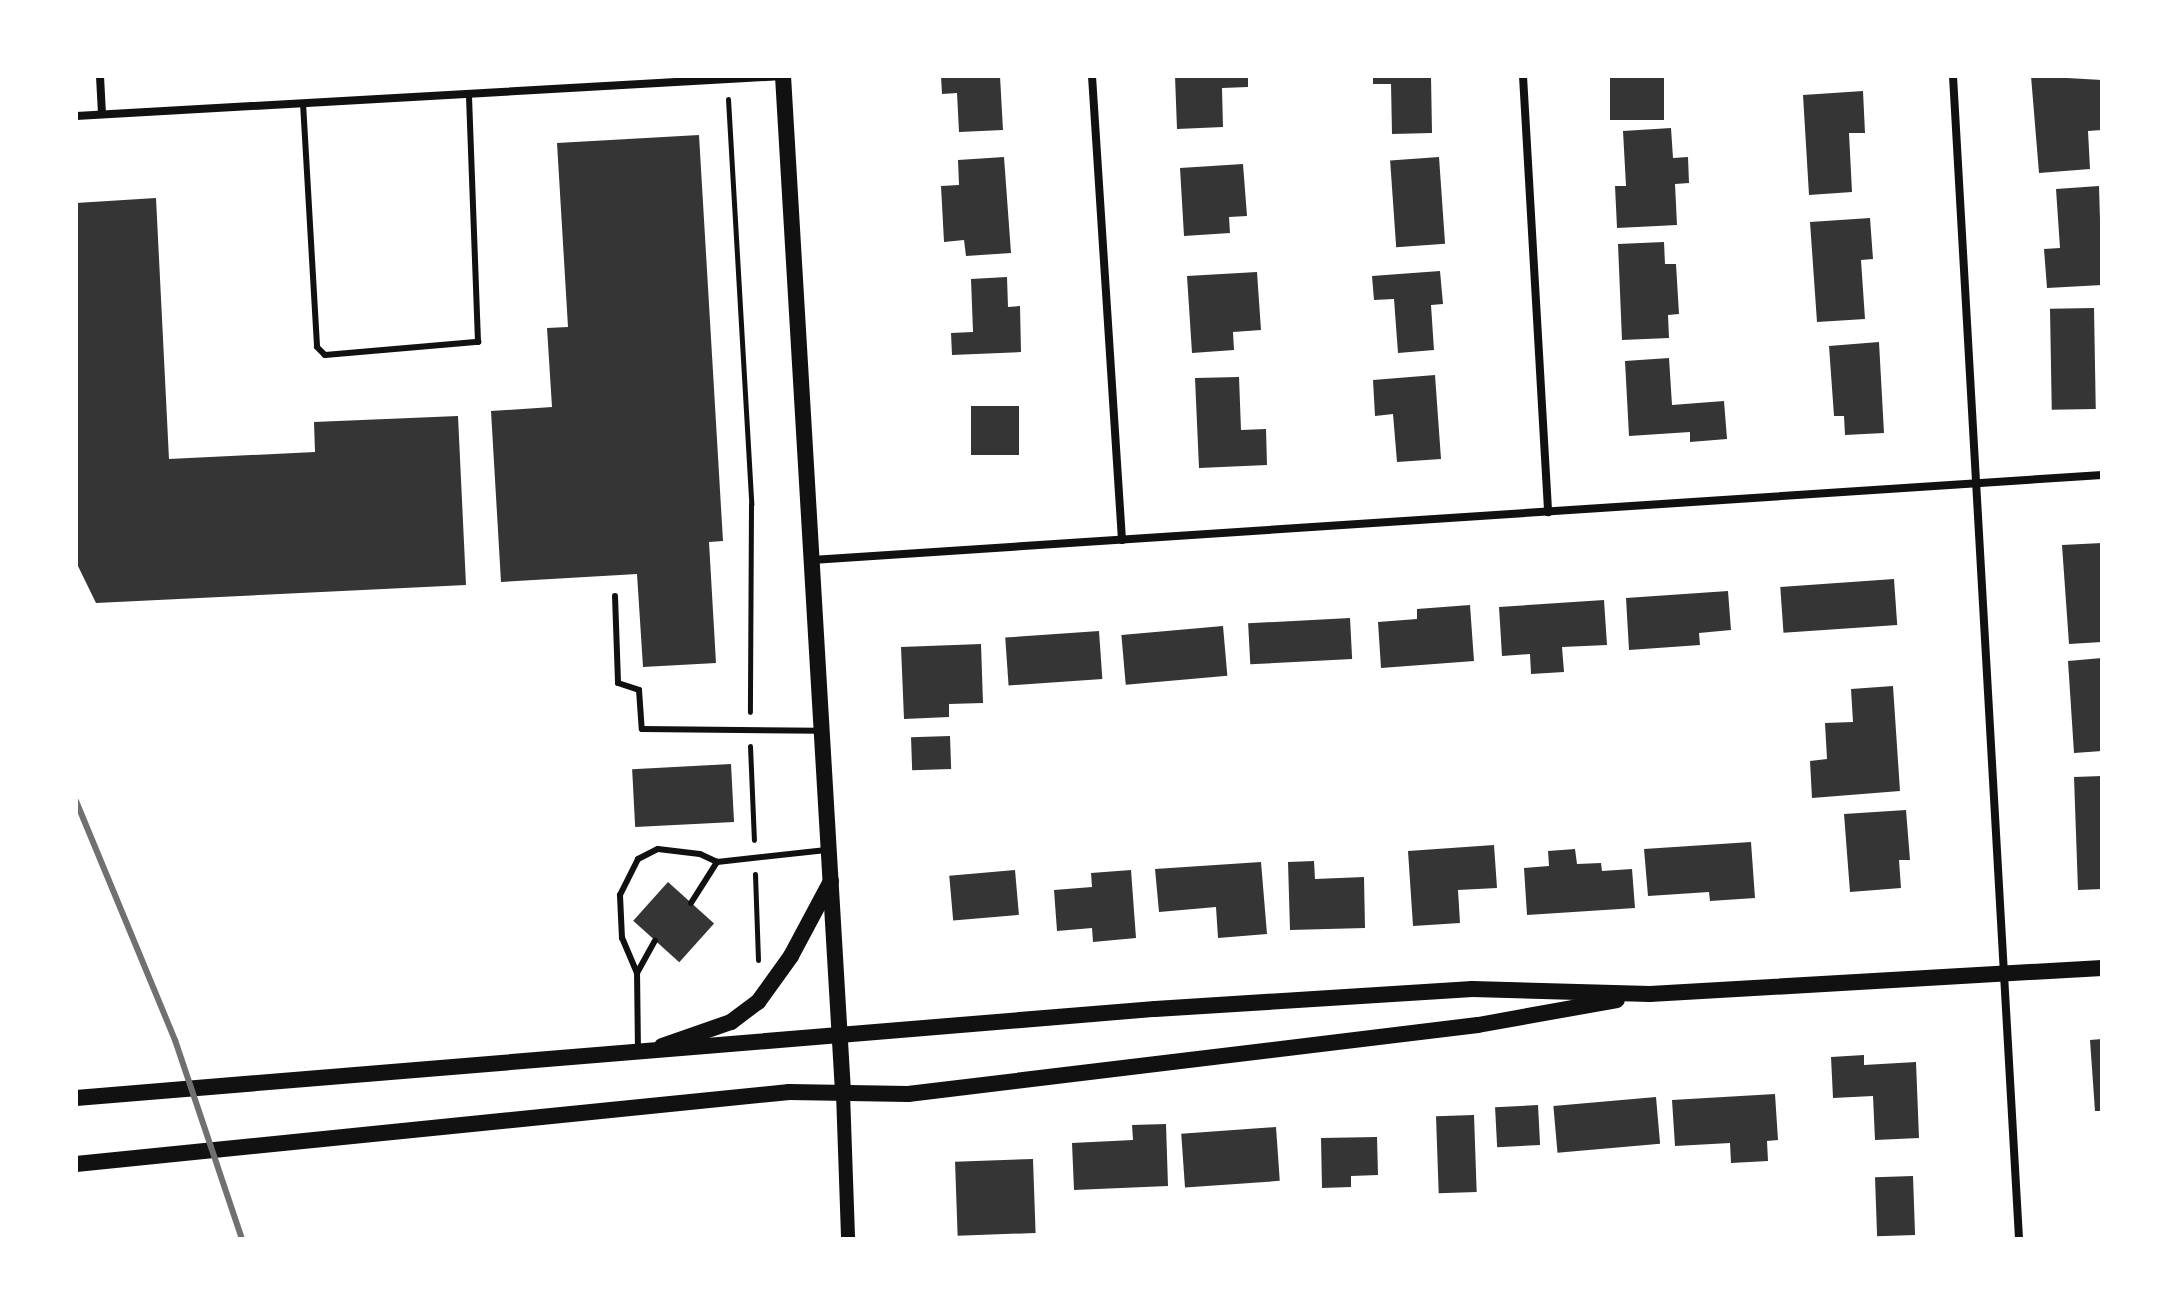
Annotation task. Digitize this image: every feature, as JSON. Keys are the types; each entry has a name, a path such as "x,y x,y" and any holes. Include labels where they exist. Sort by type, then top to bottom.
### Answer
{"main road":[{"path":"783,76 843,1093"},
{"path":"638,1054 731,1022 758,1002 784,967 832,880"},
{"path":"84,1097 295,1083 1155,1009 1472,989 1650,994 2102,968"},
{"path":"76,1164 789,1092 908,1094 1478,1025 1650,994"}],"street":[{"path":"100,76 102,114"},
{"path":"76,116 783,76"},
{"path":"1092,76 1122,540"},
{"path":"1523,76 1548,512"},
{"path":"1953,76 2019,1239"},
{"path":"811,560 2102,475"},
{"path":"843,1093 848,1239"}],"lane":[{"path":"303,103 317,347 325,355 478,342 469,94"},
{"path":"615,596 618,683 639,690 642,729 750,733 822,731"},
{"path":"638,1054 637,973 622,938 620,895 628,872 638,859 658,849 700,854 717,862 830,849"},
{"path":"691,903 717,862"},
{"path":"637,973 655,941"}],"path":[{"path":"730,124 751,504 750,733 757,964"}],"building":[{"path":"941,76 1000,76 1003,130 959,132 957,93 942,94"},
{"path":"1175,76 1248,76 1248,87 1222,88 1223,127 1177,129"},
{"path":"1373,76 1431,76 1432,133 1392,134 1391,84 1373,84"},
{"path":"1610,76 1664,76 1664,120 1610,120"},
{"path":"2031,76 2102,80 2102,130 2088,131 2090,169 2039,173"},
{"path":"1863,91 1865,133 1849,133 1852,192 1809,195 1803,95"},
{"path":"1671,128 1673,158 1688,157 1689,183 1675,184 1677,225 1617,228 1615,186 1626,186 1623,131"},
{"path":"699,135 723,541 709,542 716,663 643,667 637,574 501,582 491,411 552,407 547,328 568,327 557,143"},
{"path":"1004,157 1011,253 966,256 964,240 944,242 941,186 959,185 958,160"},
{"path":"1439,157 1445,244 1396,247 1390,160"},
{"path":"1243,164 1247,216 1229,217 1230,233 1184,236 1180,168"},
{"path":"2099,186 2102,285 2047,288 2044,249 2060,248 2056,189"},
{"path":"156,198 169,459 315,452 314,422 458,416 466,585 96,603 76,562 76,203"},
{"path":"1870,218 1873,259 1861,260 1865,319 1817,322 1810,222"},
{"path":"1664,242 1665,264 1676,264 1679,314 1668,315 1669,338 1622,340 1618,244"},
{"path":"1440,271 1443,304 1431,305 1434,350 1398,353 1394,299 1374,300 1372,276"},
{"path":"1257,272 1261,330 1233,332 1234,350 1192,353 1187,276"},
{"path":"1007,277 1008,307 1020,306 1021,352 952,355 951,333 973,332 971,279"},
{"path":"2094,308 2096,409 2052,410 2050,309"},
{"path":"1879,342 1884,433 1845,435 1844,416 1834,416 1829,346"},
{"path":"1669,358 1672,405 1724,401 1727,439 1690,442 1690,432 1629,436 1625,361"},
{"path":"1435,375 1441,459 1397,462 1393,414 1375,416 1373,380"},
{"path":"1239,377 1241,430 1266,429 1267,465 1199,468 1195,378"},
{"path":"971,406 1019,406 1019,455 971,455"},
{"path":"2102,543 2102,642 2069,644 2062,545"},
{"path":"1894,579 1897,625 1783,633 1780,587"},
{"path":"1728,591 1731,630 1699,633 1700,645 1629,650 1626,598"},
{"path":"1604,600 1607,645 1562,647 1564,672 1531,674 1530,654 1502,656 1499,607"},
{"path":"1470,605 1474,661 1381,668 1378,622 1417,619 1417,609"},
{"path":"1350,618 1352,659 1250,664 1248,623"},
{"path":"1223,626 1227,676 1126,685 1121,635"},
{"path":"1099,631 1102,679 1009,685 1005,638"},
{"path":"981,644 983,703 949,704 949,717 904,719 901,647"},
{"path":"2102,658 2102,751 2074,753 2068,661"},
{"path":"1893,686 1900,791 1812,798 1810,761 1827,759 1825,723 1853,722 1851,689"},
{"path":"950,736 951,769 912,770 911,737"},
{"path":"731,764 734,822 635,827 632,769"},
{"path":"2102,776 2102,889 2078,890 2074,777"},
{"path":"1906,810 1910,860 1899,860 1901,888 1850,892 1844,814"},
{"path":"1751,842 1755,898 1710,901 1709,892 1648,896 1644,849"},
{"path":"1494,845 1497,888 1458,890 1460,923 1413,926 1408,851"},
{"path":"1575,849 1577,864 1601,863 1602,871 1632,869 1635,908 1527,915 1524,868 1549,866 1548,851"},
{"path":"1314,861 1315,879 1364,877 1365,928 1290,930 1288,862"},
{"path":"1261,862 1267,934 1218,938 1216,907 1159,912 1155,869"},
{"path":"1015,870 1019,915 953,921 949,876"},
{"path":"1131,870 1136,938 1093,942 1092,928 1057,931 1054,890 1092,887 1091,873"},
{"path":"668,882 714,923 679,962 633,921"},
{"path":"2102,1039 2102,1111 2095,1111 2090,1040"},
{"path":"1864,1055 1864,1065 1916,1062 1919,1138 1875,1140 1873,1096 1833,1098 1831,1057"},
{"path":"1775,1094 1778,1140 1767,1141 1768,1161 1731,1163 1730,1143 1675,1146 1672,1100"},
{"path":"1656,1097 1660,1144 1557,1153 1553,1106"},
{"path":"1538,1105 1540,1145 1497,1147 1495,1107"},
{"path":"1474,1115 1477,1192 1439,1193 1436,1116"},
{"path":"1166,1124 1168,1186 1074,1190 1072,1143 1133,1140 1132,1125"},
{"path":"1276,1127 1280,1181 1185,1187 1181,1134"},
{"path":"1377,1137 1378,1175 1351,1176 1351,1187 1322,1188 1321,1138"},
{"path":"1033,1159 1036,1233 958,1236 955,1162"},
{"path":"1913,1176 1915,1235 1877,1236 1875,1177"}],"railway":[{"path":"76,801 175,1040 242,1239"}]}
